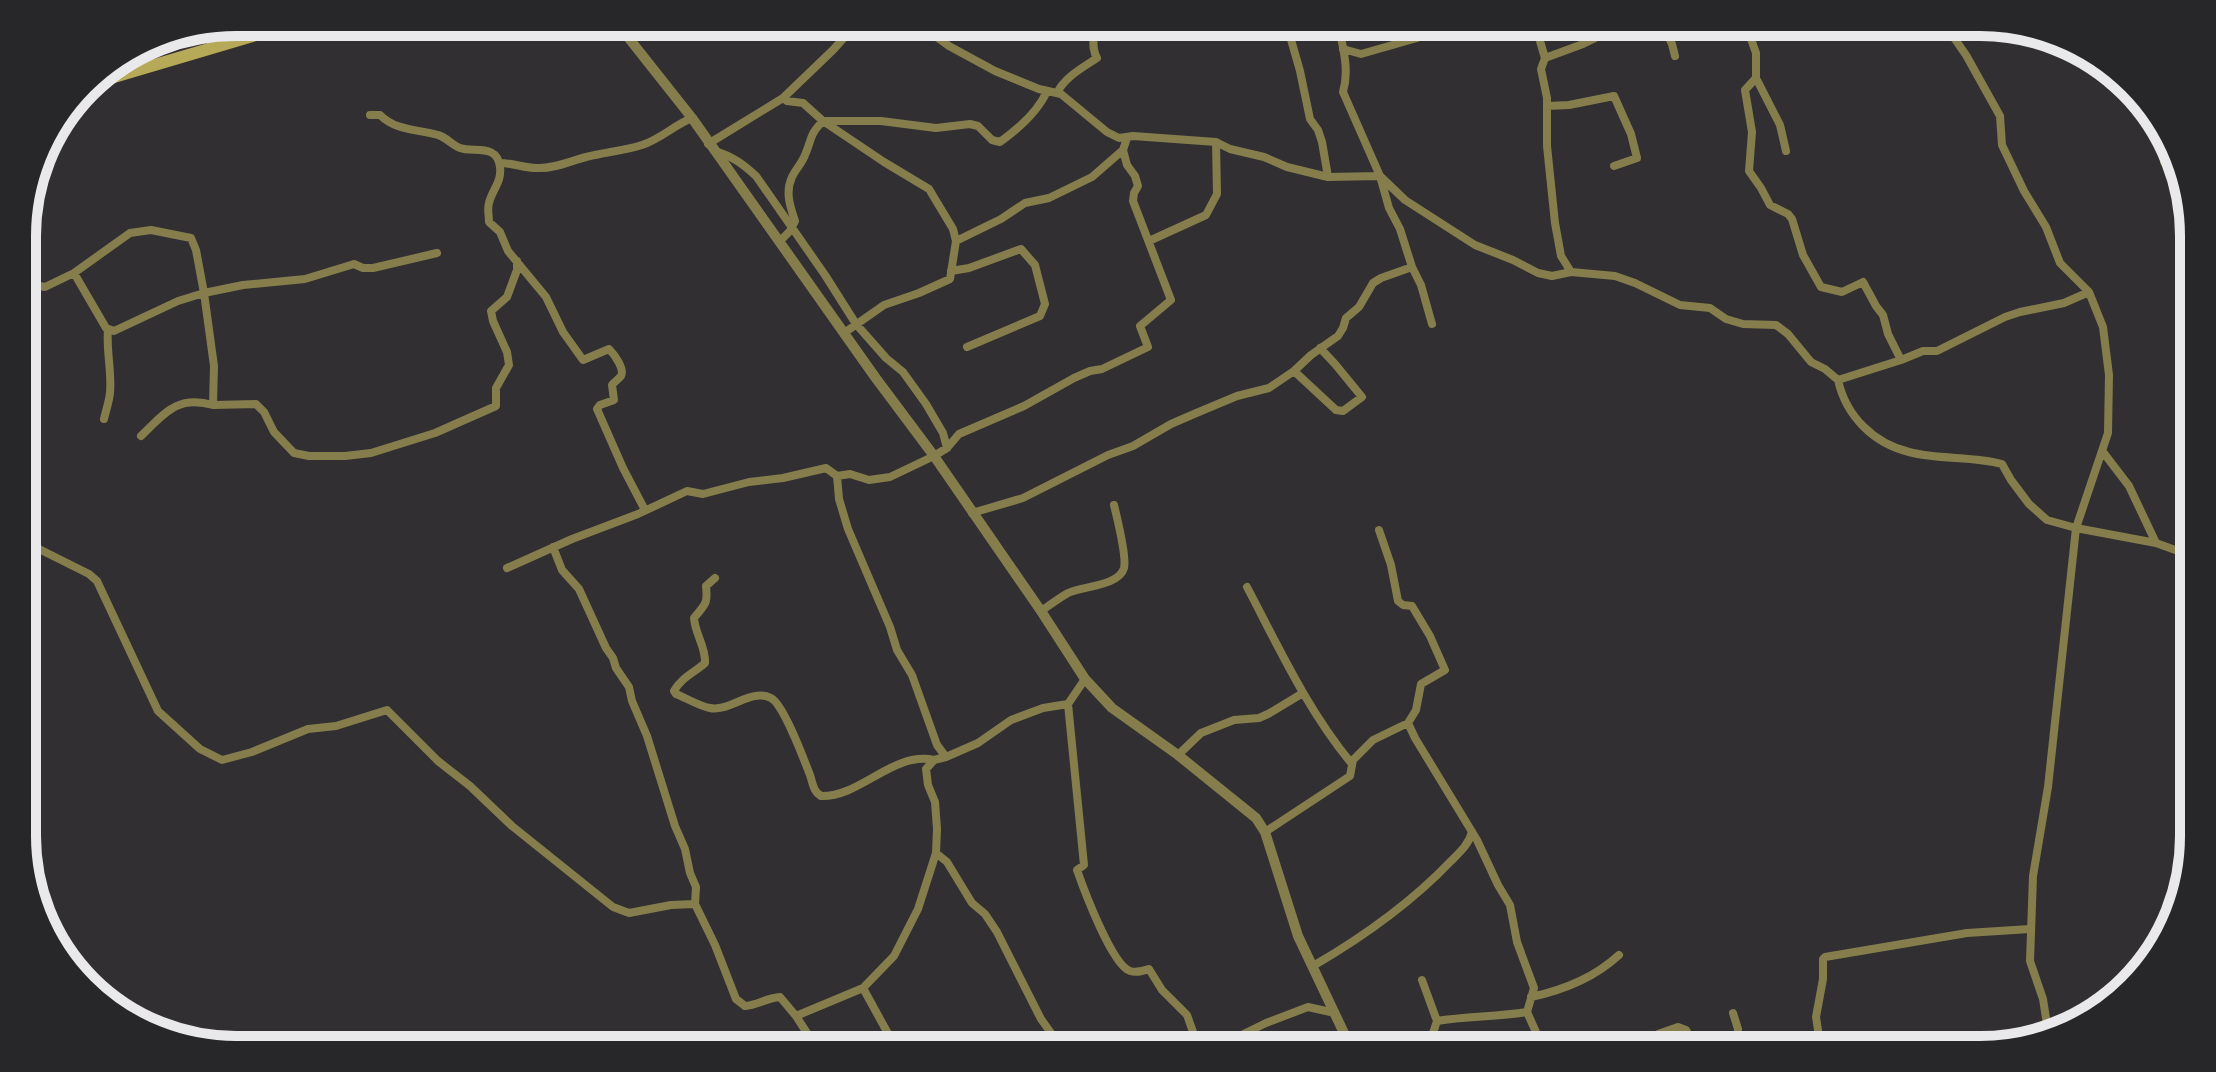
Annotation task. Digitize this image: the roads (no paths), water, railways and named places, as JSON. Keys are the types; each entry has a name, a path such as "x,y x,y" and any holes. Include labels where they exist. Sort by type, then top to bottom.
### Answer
{"main road":[{"path":"114,77 253,36"}],"street":[{"path":"627,36 692,118 934,456 1085,679 1112,708 1178,755 1256,818 1265,832 1298,936 1346,1036"},
{"path":"711,147 783,98 846,36"},
{"path":"935,36 995,71 1068,99 1107,132 1119,138 1133,136 1216,142 1287,167 1328,177 1380,176 1405,200 1475,245 1538,273 1552,276 1571,272 1615,276 1680,305 1710,308 1726,319 1743,324 1776,325 1788,334 1811,362 1838,380 1842,397 1854,417 1881,441 1909,452 2002,464 2029,504 2047,520 2156,543 2180,552"},
{"path":"779,242 795,221 788,202 793,174 809,147 810,135 823,121 881,121 936,128 970,124 978,126 992,140 1000,142 1018,129 1061,84 1097,58 1092,46 1094,36"},
{"path":"1290,36 1306,106 1322,142 1328,177"},
{"path":"1341,36 1347,65 1343,92 1380,176 1389,208 1421,285 1432,324"},
{"path":"1343,49 1361,54 1417,36"},
{"path":"1539,36 1545,58 1541,69 1547,98 1547,146 1555,223 1561,256 1571,272"},
{"path":"1545,58 1599,36"},
{"path":"1668,36 1675,56"},
{"path":"1750,36 1756,53 1756,78 1780,125 1786,151"},
{"path":"1953,36 2000,116 2002,145 2046,227 2060,263 2089,292 2103,327 2109,375 2108,433 2076,528 2048,787 2033,876 2030,961 2043,999 2047,1024"},
{"path":"1756,78 1745,90 1752,132 1749,171 1770,205 1792,219 1803,255 1821,287 1842,292 1863,282 1867,286 1883,315 1888,334 1901,360"},
{"path":"1547,106 1614,96 1631,134 1637,158 1614,166"},
{"path":"783,98 803,103 823,121 929,189 953,229 956,241 950,279 884,305 844,333"},
{"path":"370,115 380,115 398,128 442,136 458,147 484,149 500,163 500,180 489,200 489,222 500,232 508,251 546,297 563,332 583,360 609,349 614,354 622,371 612,385 614,400 597,409 645,510"},
{"path":"500,163 539,168 565,164 643,145 692,118"},
{"path":"956,241 1001,219 1025,203 1049,198 1100,173 1123,150 1127,138"},
{"path":"1149,241 1206,215 1217,194 1216,142"},
{"path":"711,147 729,155 756,176 856,324 903,372 926,404 943,433 947,448"},
{"path":"507,568 687,491 703,494 826,468 837,476 850,474 869,480 890,477 947,448 959,434 1024,406 1074,378 1102,369 1148,347 1140,326 1171,300 1133,201 1138,186 1123,150"},
{"path":"36,285 45,287 74,273 130,233 151,230 191,238 204,293 214,366 213,405"},
{"path":"951,271 969,268 1021,249 1035,265 1045,304 1040,316 967,347"},
{"path":"108,329 114,331 126,327 178,301 204,293 243,285 305,279 354,264 373,268 437,253"},
{"path":"141,436 172,406 185,402 256,404 264,412 274,432 294,453 345,456 371,453 435,433 496,406 496,388 509,365 491,311 507,297 517,270 517,261"},
{"path":"972,513 1023,498 1108,455 1133,446 1171,424 1237,396 1269,388 1338,336 1346,318 1359,307 1373,283 1412,267"},
{"path":"74,273 108,329 110,396 104,419"},
{"path":"1838,380 1923,351 1937,351 2005,317 2064,303 2089,292"},
{"path":"1294,371 1336,410 1343,411 1362,397 1320,348"},
{"path":"2103,452 2129,486 2156,543"},
{"path":"837,476 839,499 848,529 897,650 912,675 937,745 946,757"},
{"path":"1041,611 1068,593 1117,578 1124,569 1114,505"},
{"path":"1265,832 1350,776 1353,760 1373,740 1408,723 1416,710 1421,684 1445,670 1412,606 1398,601 1391,565 1379,530"},
{"path":"36,545 97,581 158,711 200,749 222,760 252,752 308,729 336,726 387,710 438,761 512,826 613,907 629,913 695,904"},
{"path":"553,547 562,570 579,589 616,668 629,687 685,849 696,887 695,904 736,999 745,1006 752,1006 780,997 809,1036"},
{"path":"715,578 706,586 707,601 694,618 705,663 675,687 676,694 712,709 760,696 771,698 785,717 800,748 814,790 821,796 851,788 902,763 923,757 934,760 946,757 978,743 1011,720 1043,708 1068,704"},
{"path":"1247,587 1303,693 1352,764"},
{"path":"1085,679 1068,704 1084,865 1077,870 1093,912 1120,964 1128,971 1149,969 1162,990 1187,1015 1194,1036"},
{"path":"1178,755 1201,733 1234,720 1259,718 1303,693"},
{"path":"1408,723 1472,832 1510,905 1517,942 1534,988 1527,1012 1538,1036"},
{"path":"796,1016 863,988 894,956 918,909 936,853 935,802 926,769 934,760"},
{"path":"1313,966 1353,943 1412,899 1465,846 1472,832"},
{"path":"936,853 947,862 972,903 985,914 997,932 1052,1036"},
{"path":"1819,1036 1816,1017 1825,957 1967,933 2030,929"},
{"path":"1531,997 1580,981 1604,968 1619,955"},
{"path":"1422,980 1437,1021 1432,1036"},
{"path":"863,988 889,1036"},
{"path":"1239,1036 1308,1007 1335,1013"},
{"path":"1437,1021 1527,1012"},
{"path":"1733,1013 1738,1036"},
{"path":"1658,1034 1678,1027 1686,1030 1689,1036"}]}
